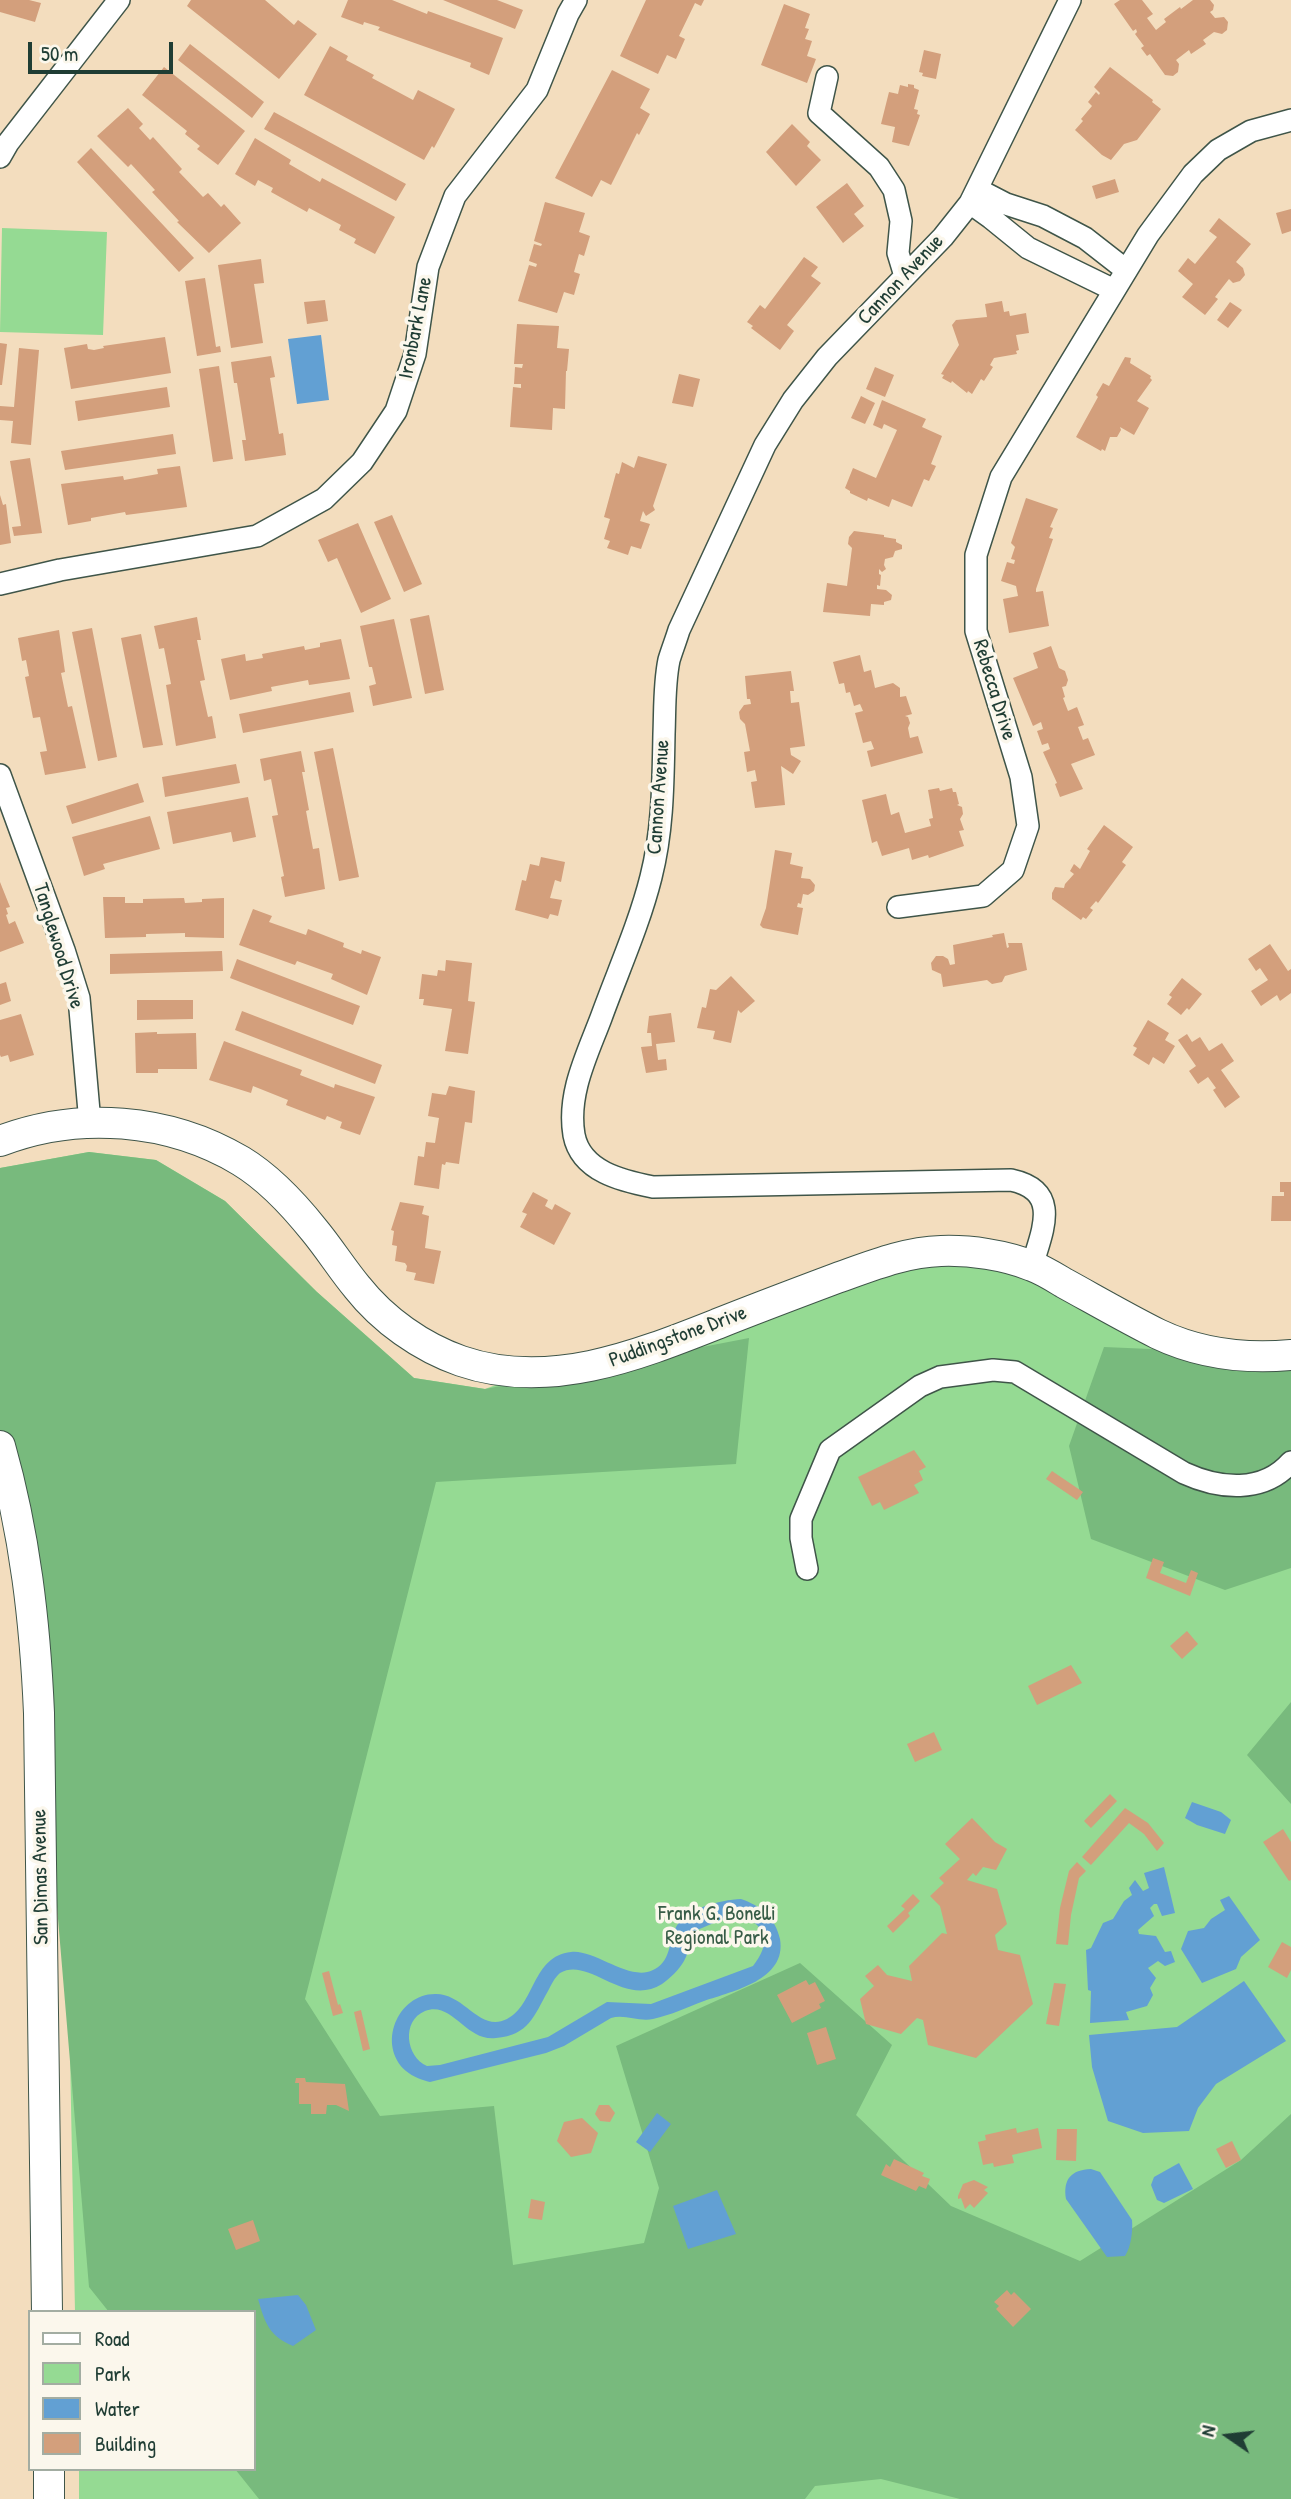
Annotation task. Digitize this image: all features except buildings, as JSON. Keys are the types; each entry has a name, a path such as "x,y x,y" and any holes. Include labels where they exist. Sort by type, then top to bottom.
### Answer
{"street":[{"path":"0,157 119,0"},
{"name":"Ironbark Lane","path":"0,584 60,570 257,536 324,499 362,462 397,411 415,354 428,267 455,196 537,90 576,0"},
{"name":"Cannon Avenue","path":"1032,1266 1046,1217 1044,1203 1035,1190 1024,1183 1011,1180 653,1187 622,1181 599,1170 584,1156 575,1139 572,1113 578,1079 643,905 659,841 665,694 670,660 679,630 765,445 793,400 827,357 943,237 973,196 1070,0"},
{"path":"827,77 819,113 879,167 894,190 901,221 898,253 905,276"},
{"name":"Rebecca Drive","path":"898,907 983,896 1013,870 1028,827 1021,776 976,631 976,555 1001,477 1126,270 1193,174 1218,150 1251,131 1291,120"},
{"path":"973,196 1043,216 1085,238 1126,270"},
{"path":"973,196 991,218 1028,248 1114,290"},
{"name":"Tanglewood Drive","path":"0,775 79,998 90,1123"},
{"name":"Puddingstone Drive","path":"0,1141 50,1127 117,1122 152,1126 190,1137 242,1162 288,1202 313,1229 358,1290 384,1316 424,1345 461,1361 489,1368 528,1373 586,1369 646,1352 893,1258 940,1251 983,1254 1032,1266 1162,1335 1213,1352 1252,1358 1291,1355"},
{"path":"807,1569 801,1538 801,1519 830,1450 920,1386 952,1375 993,1370 1015,1372 1184,1473 1202,1481 1222,1486 1244,1486 1268,1479 1291,1462"},
{"name":"San Dimas Avenue","path":"0,1446 25,1561 36,1644 47,2310"},
{"path":"49,2471 49,2499"}],"green space":[{"path":"2,228 107,232 103,335 0,332"},
{"name":"Frank G. Bonelli Regional Park","path":"89,1152 156,1160 225,1201 317,1292 414,1378 485,1389 893,1258 983,1254 1162,1335 1291,1355 1291,2499 79,2499 79,2471 256,2471 256,2310 75,2310 69,2002 0,1357 0,1168"},
{"path":"89,1152 156,1160 225,1201 317,1292 414,1378 485,1389 749,1338 736,1464 436,1482 305,1999 380,2116 494,2106 513,2265 644,2243 659,2188 616,2046 800,1963 892,2045 856,2115 951,2206 1080,2261 1241,2160 1291,2114 1291,2499 960,2499 881,2479 815,2486 805,2499 259,2499 237,2471 256,2471 256,2310 107,2310 89,2287 30,1586 0,1462 0,1168"},
{"path":"1104,1347 1291,1355 1291,1568 1225,1590 1091,1539 1069,1446"},
{"path":"1291,1702 1291,1804 1247,1755"}],"water":[{"path":"321,335 329,400 297,404 288,339"},
{"path":"1192,1802 1221,1812 1231,1820 1225,1834 1185,1818"},
{"path":"1164,1867 1175,1913 1162,1916 1157,1904 1154,1904 1150,1908 1154,1916 1138,1930 1139,1934 1156,1936 1165,1952 1171,1951 1175,1962 1165,1966 1158,1961 1148,1968 1156,1978 1150,1988 1153,1995 1147,2006 1126,2012 1129,2020 1090,2023 1091,1991 1088,1990 1086,1950 1091,1948 1103,1923 1113,1919 1124,1901 1132,1895 1129,1888 1135,1880 1143,1891 1149,1888 1144,1873"},
{"path":"1229,1896 1260,1940 1241,1957 1236,1969 1202,1983 1181,1949 1188,1931 1204,1928 1211,1919 1225,1910 1220,1900"},
{"path":"741,1899 761,1909 778,1931 780,1953 775,1965 756,1982 653,2019 611,2018 564,2046 546,2053 430,2082 406,2071 397,2060 392,2035 395,2022 411,2002 423,1996 446,1996 489,2021 507,2019 523,2003 548,1962 558,1955 580,1952 623,1969 644,1973 663,1963 675,1929 687,1916 704,1906","holes":["741,1915 750,1920 764,1936 763,1950 753,1966 651,2004 607,2002 548,2037 440,2065 427,2066 414,2055 409,2039 410,2030 417,2016 425,2011 443,2011 485,2038 507,2036 529,2023 560,1973 583,1971 621,1987 648,1990 662,1984 680,1968 695,1931 730,1916"]},
{"path":"1244,1981 1286,2041 1216,2084 1198,2108 1189,2131 1143,2133 1108,2121 1092,2067 1089,2035 1177,2027"},
{"path":"657,2113 671,2124 650,2152 636,2142"},
{"path":"1179,2163 1193,2189 1164,2203 1157,2200 1151,2185 1154,2177"},
{"path":"1091,2169 1100,2172 1132,2220 1131,2239 1125,2256 1107,2257 1066,2199 1066,2186 1070,2177 1078,2171"},
{"path":"717,2190 736,2234 688,2249 673,2206"},
{"path":"298,2295 306,2305 316,2330 293,2346 278,2338 269,2328 258,2299"}]}
